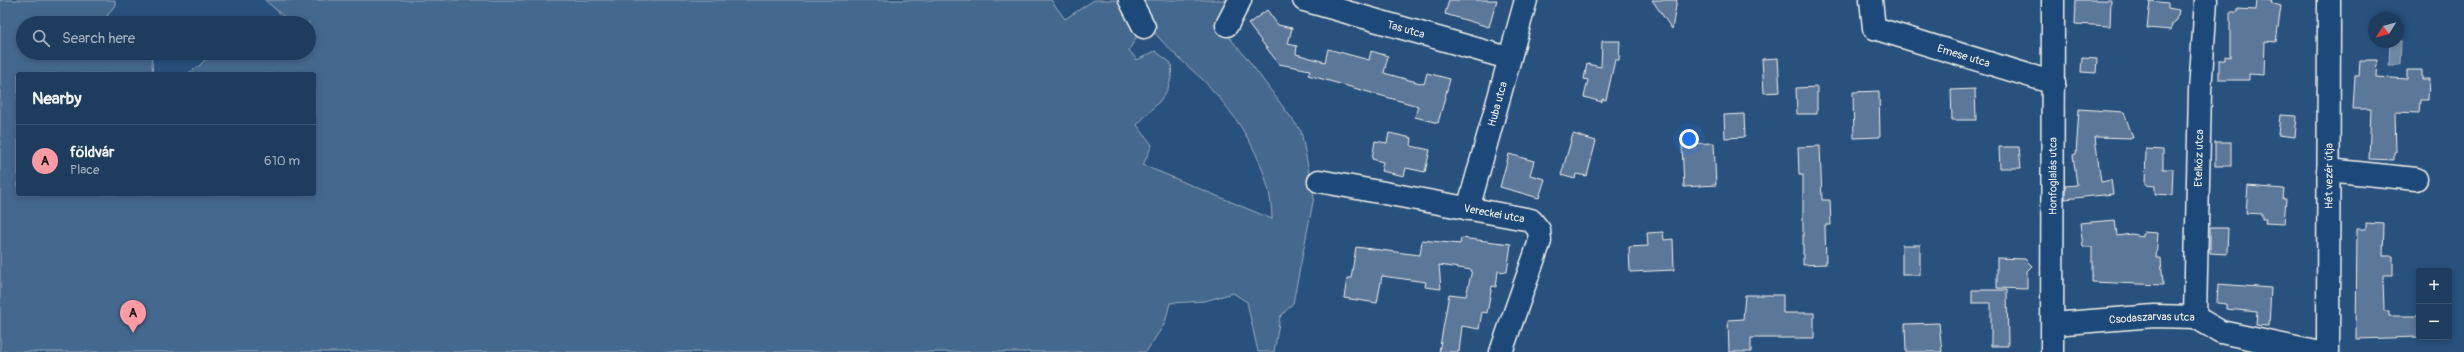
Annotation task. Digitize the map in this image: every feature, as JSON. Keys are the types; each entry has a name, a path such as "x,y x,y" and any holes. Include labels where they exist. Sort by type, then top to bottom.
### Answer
{"street":[{"path":"1130,0 1144,27"},
{"path":"1227,24 1240,0"},
{"name":"Tas utca","path":"1304,0 1508,58"},
{"name":"Huba utca","path":"1468,209 1508,58 1526,0"},
{"name":"Emese utca","path":"1871,0 1874,28 2054,83"},
{"name":"Honfoglalás utca","path":"2052,352 2054,324 2053,0"},
{"name":"Etelköz utca","path":"2195,317 2200,91 2206,0"},
{"name":"Hét vezér útja","path":"2328,352 2329,0"},
{"path":"2328,170 2416,179"},
{"name":"Vereckei utca","path":"1319,181 1532,220 1539,230 1540,241 1501,352"},
{"name":"Csodaszarvas utca","path":"2054,324 2154,316 2195,317 2220,332 2315,352"}],"shaded area":[{"path":"0,0 115,0 115,5 107,16 16,16 16,60 152,60 153,72 16,72 16,196 316,196 316,72 190,72 205,60 316,60 316,16 283,16 265,0 1051,0 1065,19 1094,0 1117,0 1137,36 1129,50 1137,60 1155,51 1171,63 1170,83 1167,91 1137,125 1152,145 1143,165 1272,219 1266,181 1251,144 1240,126 1229,109 1216,94 1164,44 1148,24 1134,0 1230,0 1217,23 1246,57 1301,131 1314,197 1293,303 1280,317 1274,352 1258,352 1247,302 1233,293 1205,301 1170,303 1165,323 1146,352 0,352"},
{"path":"2390,48 2401,48 2400,65 2389,65"}],"building":[{"path":"1449,0 1497,0 1489,27 1445,14"},
{"path":"1652,0 1677,0 1672,29"},
{"path":"2076,0 2111,0 2110,26 2075,24"},
{"path":"2257,0 2272,0 2271,3 2281,6 2276,42 2265,41 2264,75 2249,74 2249,80 2219,80 2219,60 2225,60 2225,56 2230,57 2230,12 2238,12 2238,9 2256,10"},
{"path":"2150,1 2168,3 2168,8 2179,10 2177,20 2172,24 2171,30 2147,28"},
{"path":"1267,10 1278,25 1292,28 1288,44 1297,46 1296,54 1325,62 1328,49 1369,60 1371,51 1388,56 1384,73 1424,84 1427,73 1450,79 1438,123 1415,117 1418,106 1308,75 1310,70 1279,64 1248,24"},
{"path":"1602,41 1620,41 1619,60 1615,60 1606,100 1602,99 1602,102 1584,97 1588,80 1584,79 1587,64 1601,67"},
{"path":"1778,58 1780,92 1764,93 1762,59"},
{"path":"2082,58 2097,59 2096,73 2081,72"},
{"path":"2360,60 2377,60 2376,77 2407,79 2407,70 2422,70 2422,79 2429,79 2428,100 2420,100 2419,113 2395,112 2396,152 2394,152 2394,160 2369,159 2371,109 2353,109 2355,76 2359,76"},
{"path":"1817,87 1817,114 1797,114 1796,88"},
{"path":"1975,89 1976,120 1952,120 1951,90"},
{"path":"1879,91 1880,137 1854,138 1853,92"},
{"path":"2079,109 2124,112 2133,138 2095,137 2101,182 2111,180 2113,194 2065,199 2065,186 2077,185 2073,155 2076,154"},
{"path":"1744,114 1745,137 1725,138 1724,115"},
{"path":"2280,115 2297,116 2295,137 2278,135"},
{"path":"1389,133 1412,138 1411,146 1430,150 1425,172 1406,168 1404,176 1381,171 1383,162 1372,159 1375,141 1387,143"},
{"path":"1573,134 1596,141 1587,176 1576,174 1575,179 1561,175"},
{"path":"2215,142 2231,142 2231,166 2215,166"},
{"path":"1714,143 1716,185 1684,187 1682,144"},
{"path":"1820,146 1822,200 1830,200 1831,225 1825,225 1826,264 1803,265 1803,175 1799,175 1798,147"},
{"path":"1999,147 2019,147 2021,168 2000,168"},
{"path":"2146,149 2163,150 2163,169 2173,169 2172,195 2155,194 2155,186 2145,185"},
{"path":"1509,154 1534,161 1530,175 1545,179 1539,198 1500,187"},
{"path":"2248,186 2284,189 2283,199 2286,199 2284,224 2265,223 2266,219 2262,219 2262,214 2246,213"},
{"path":"2115,220 2117,236 2131,234 2143,236 2143,232 2158,233 2156,258 2161,258 2163,285 2092,282 2092,247 2083,247 2080,223"},
{"path":"2366,223 2384,224 2383,256 2393,256 2393,276 2383,276 2384,311 2389,311 2389,316 2416,316 2416,337 2356,339 2357,229 2366,229"},
{"path":"2210,228 2228,228 2227,254 2210,253"},
{"path":"1663,232 1664,240 1673,239 1674,270 1630,272 1629,247 1648,246 1647,233"},
{"path":"1461,238 1511,244 1507,272 1498,271 1496,287 1492,286 1487,313 1482,312 1479,329 1462,326 1459,352 1439,352 1449,294 1466,296 1472,270 1439,265 1441,289 1425,287 1426,282 1382,276 1377,303 1344,298 1347,278 1351,278 1356,247 1420,255 1422,240 1460,244"},
{"path":"1902,245 1920,245 1920,275 1902,275"},
{"path":"1997,258 2025,259 2032,266 2027,271 2027,289 1997,288"},
{"path":"2218,284 2271,288 2269,326 2256,325 2257,312 2226,309 2226,304 2217,303"},
{"path":"1972,290 2007,290 2008,346 1991,346 1991,303 1972,303"},
{"path":"1745,295 1783,295 1783,313 1814,313 1814,338 1751,338 1751,352 1729,352 1728,320 1743,319"},
{"path":"1939,323 1942,352 1906,352 1905,324"}],"place":[{"name":"földvár","path":"133,333"}]}
